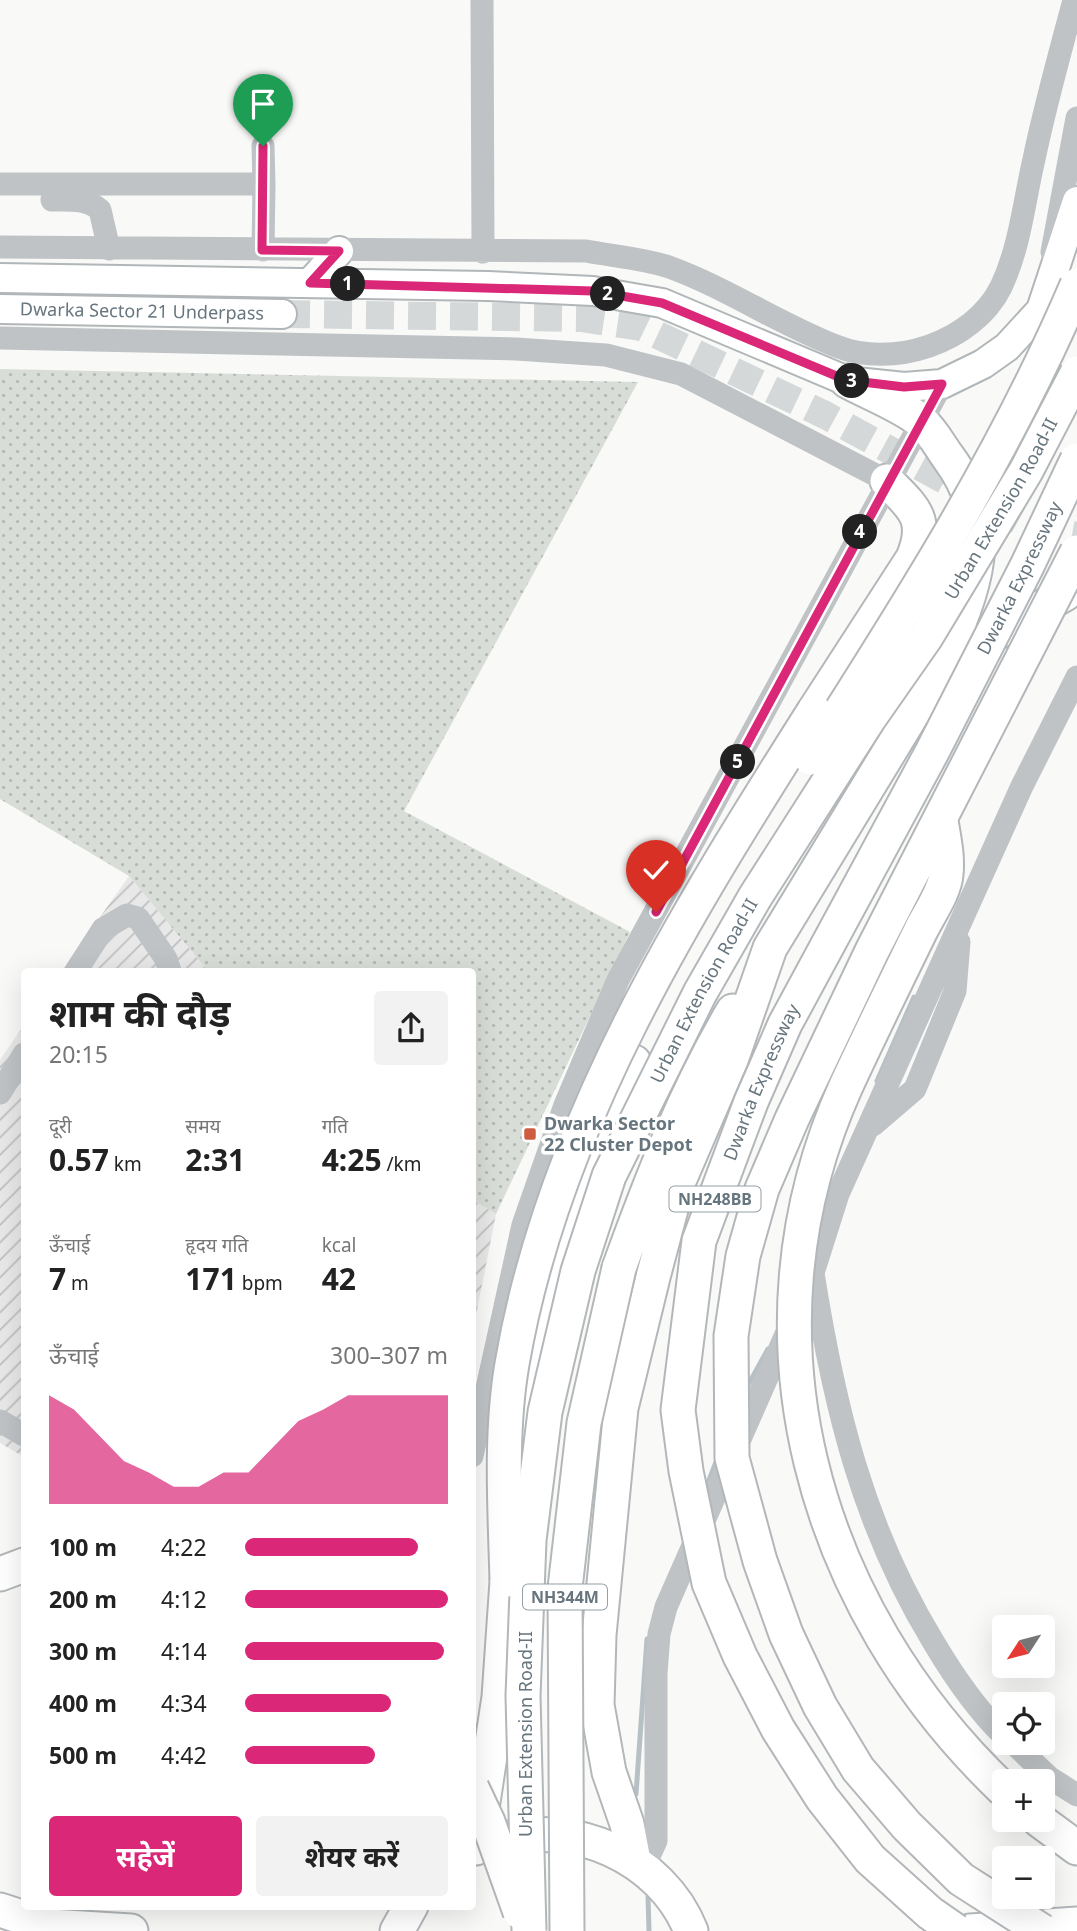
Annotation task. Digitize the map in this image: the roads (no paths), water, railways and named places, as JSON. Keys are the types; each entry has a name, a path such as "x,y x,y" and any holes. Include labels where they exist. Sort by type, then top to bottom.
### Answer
{"highway":[{"path":"523,1696 509,1657 505,1481 512,1365 534,1269 570,1158 650,983 725,854 814,711 989,468 1041,369 1065,279"},
{"name":"Urban Extension Road-II","path":"528,1931 523,1696 529,1539 545,1412 578,1271 609,1176 700,993 755,897 970,573 1077,373"},
{"path":"639,1865 609,1772 597,1705 603,1594 621,1408 678,1183 731,1060 770,948 936,675 972,592 970,573 978,540 973,502 963,477 923,422 846,380"},
{"name":"Dwarka Expressway","path":"956,1931 930,1913 870,1859 822,1798 778,1728 740,1656 709,1583 686,1471 678,1410 699,1241 751,1102 785,1024 932,752 1027,566 1077,460"},
{"path":"476,1837 499,1696 514,1481 533,1369 551,1285 578,1195 634,1062 677,975 926,555 917,511 887,481"},
{"name":"NH248BB","path":"1042,1931 961,1879 908,1826 859,1769 820,1706 786,1634 760,1561 732,1458 731,1336 743,1256 762,1189 827,1042 1077,552"},
{"path":"926,555 957,560 970,573"},
{"path":"936,675 975,645 1077,587"},
{"path":"941,821 946,877 826,1130 806,1205 795,1270 793,1334 800,1407 813,1471 834,1535 869,1618 916,1693 969,1756 992,1778"},
{"name":"Urban Extension Road-II","path":"567,1931 565,1588 583,1423 619,1268 653,1177 706,1057 770,948"},
{"path":"0,1574 21,1565"},
{"path":"476,1796 528,1931"},
{"path":"1055,1832 1077,1848"},
{"path":"476,1848 516,1835 558,1834 599,1843 639,1865 663,1886 686,1918 691,1931"},
{"path":"0,1910 49,1926 131,1931"},
{"path":"397,1931 409,1910"},
{"path":"970,1931 1077,1924"}],"main road":[{"path":"0,278 593,291 662,303 846,380 904,387 942,384 1007,347 1065,279 1077,201"},
{"path":"310,283 339,251"},
{"name":"Dwarka Sector 21 Underpass","path":"0,309 282,314"}],"street":[{"path":"482,0 483,252"},
{"path":"0,247 586,251 667,267 752,303 835,346 858,354 901,353 953,336 978,316 1000,289 1015,249 1034,158 1074,0"},
{"path":"1065,279 1052,239 1077,118"},
{"path":"262,250 263,146"},
{"path":"0,184 264,184"},
{"path":"0,199 81,201 96,206 100,210 109,249"},
{"path":"0,338 516,349 606,355 681,374 887,481"},
{"path":"476,1438 523,1225 570,1092 618,980 942,384"},
{"path":"639,1865 656,1840 656,1673 659,1634 666,1607 813,1273 838,1194 1022,786 1077,677"},
{"path":"78,968 103,929 127,915 138,918 166,959 169,968"},
{"path":"0,1093 21,1059"},
{"path":"813,1273 824,1346 845,1439 871,1519 907,1600 949,1669 992,1721"},
{"path":"0,1421 21,1432"},
{"path":"1026,1755 1051,1778 1077,1795"}],"waterway":[{"path":"877,1081 914,997"},
{"path":"746,1389 768,1349"},
{"path":"704,1493 718,1457"},
{"path":"636,1794 647,1639"},
{"path":"648,1896 649,1931"}],"tunnel":[{"path":"282,314 581,318 641,327 825,415 1033,528 1077,536"}],"place":[{"name":"Dwarka Sector 22 Cluster Depot","path":"530,1134"}]}
